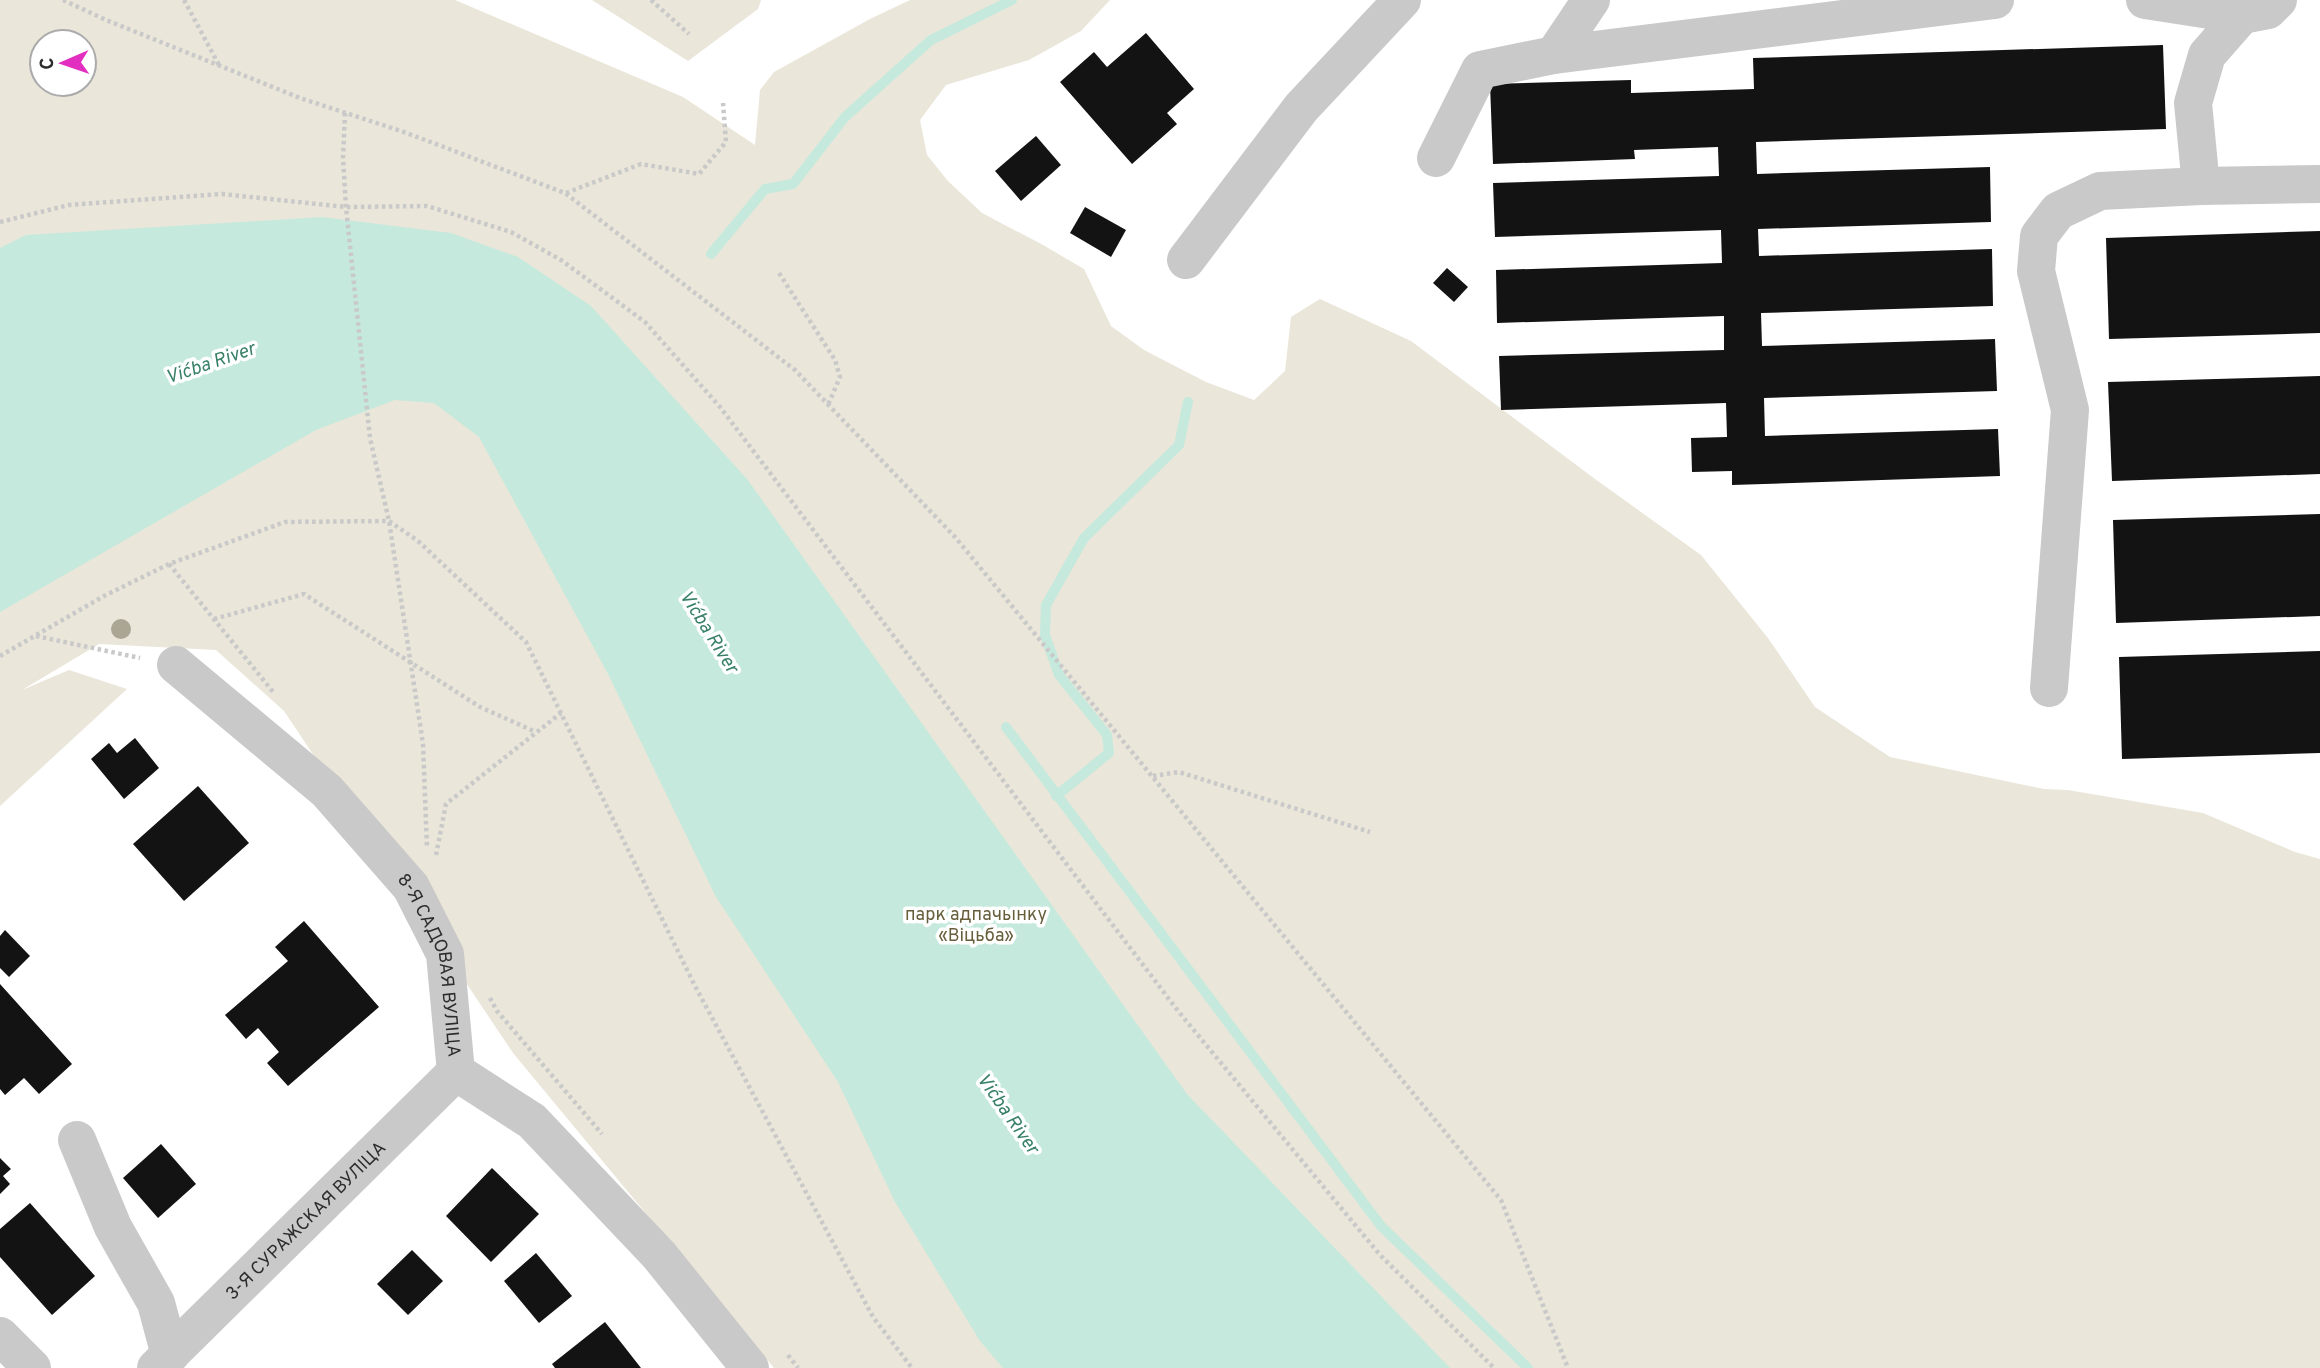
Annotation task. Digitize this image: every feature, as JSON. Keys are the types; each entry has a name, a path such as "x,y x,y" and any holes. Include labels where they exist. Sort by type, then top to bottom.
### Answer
{"street":[{"path":"1186,260 1301,108 1402,0"},
{"path":"1554,55 1591,0"},
{"path":"1436,158 1480,69 1554,55 1995,0"},
{"path":"2145,0 2242,15 2268,10 2278,0"},
{"path":"2201,186 2193,103 2207,55 2242,15"},
{"path":"2049,688 2070,411 2036,271 2039,236 2058,211 2100,191 2320,184"},
{"name":"8-Я САДОВАЯ ВУЛІЦА","path":"176,665 327,791 411,887 445,954 456,1072 532,1121 659,1255 766,1358"},
{"name":"3-Я СУРАЖСКАЯ ВУЛІЦА","path":"163,1361 456,1072"},
{"path":"77,1140 113,1227 156,1303 163,1361"},
{"path":"0,1336 32,1368"}],"path":[{"path":"63,0 300,98 404,132 565,193 795,370 955,537 1501,1200 1568,1368"},
{"path":"184,0 220,65"},
{"path":"651,0 689,34"},
{"path":"565,193 641,164 699,174 726,142 723,103"},
{"path":"345,113 343,158 346,207 370,438 388,521 423,744 427,849"},
{"path":"0,222 69,205 222,194 346,207 427,206 511,232 561,260 645,322 720,407 1178,1011 1380,1255 1494,1368"},
{"path":"779,273 835,360 840,377 828,405"},
{"path":"0,656 104,596 169,564 285,522 388,521 418,541 526,642 702,998 873,1317 912,1368"},
{"path":"214,619 304,594 480,707 536,732"},
{"path":"35,636 176,665"},
{"path":"411,887 429,889 446,804 561,713"},
{"path":"1152,776 1179,772 1370,832"},
{"path":"483,986 497,1011 607,1140"},
{"path":"766,1358 798,1368"}],"green space":[{"name":"парк адпачынку «Віцьба»","path":"0,0 455,0 683,97 755,145 760,90 774,72 910,0 1110,0 1081,31 1029,60 946,85 920,120 927,155 948,181 982,213 1084,269 1111,326 1144,350 1206,382 1254,400 1285,371 1291,317 1320,299 1411,341 1701,555 1768,638 1815,707 1890,757 2044,789 2068,790 2203,813 2295,852 2320,859 2320,1368 774,1368 513,1053 284,711 216,650 99,644 22,690 69,670 127,689 0,806"},
{"path":"592,0 761,0 758,9 688,61"}],"water":[{"name":"Vićba River","path":"322,217 451,233 518,257 591,306 747,479 1187,1094 1450,1368 1003,1368 980,1341 895,1202 838,1082 716,897 608,674 479,437 434,403 395,400 316,430 0,612 0,248 26,235"}],"building":[{"path":"1146,33 1194,89 1167,113 1177,124 1132,164 1060,82 1094,52 1107,67"},
{"path":"2163,45 2166,129 1756,142 1757,174 1990,167 1991,222 1758,229 1759,256 1992,249 1993,306 1761,313 1762,346 1995,339 1997,391 1764,398 1765,436 1998,429 2000,476 1732,485 1732,471 1692,472 1691,438 1727,437 1726,403 1501,410 1499,356 1724,350 1724,316 1497,323 1496,270 1722,263 1721,230 1495,237 1493,183 1719,176 1718,147 1634,150 1635,159 1493,164 1490,84 1631,80 1631,93 1754,89 1753,58"},
{"path":"1036,136 1061,165 1021,201 995,171"},
{"path":"1085,207 1126,230 1111,257 1070,233"},
{"path":"2320,231 2320,333 2109,339 2106,238"},
{"path":"1447,268 1468,287 1454,302 1433,283"},
{"path":"2320,376 2320,474 2112,481 2108,382"},
{"path":"2320,514 2320,616 2116,623 2113,520"},
{"path":"2320,651 2320,753 2122,759 2119,657"},
{"path":"135,738 159,768 124,799 91,759 109,743 117,753"},
{"path":"198,786 249,843 184,901 133,844"},
{"path":"304,921 379,1007 288,1086 267,1063 279,1052 258,1028 246,1039 225,1015 288,961 275,947"},
{"path":"5,930 30,956 9,977 0,968 0,936"},
{"path":"0,984 72,1064 39,1094 24,1078 5,1095 0,1089"},
{"path":"161,1144 196,1184 158,1218 123,1178"},
{"path":"0,1158 11,1169 3,1176 10,1184 0,1194"},
{"path":"492,1168 539,1214 491,1262 446,1216"},
{"path":"30,1203 95,1276 52,1315 0,1257 0,1229"},
{"path":"412,1250 443,1281 408,1315 377,1284"},
{"path":"536,1253 572,1296 539,1323 504,1281"},
{"path":"605,1322 641,1368 555,1368 552,1364"}],"waterway":[{"path":"711,254 765,189 793,184 845,117 931,40 1012,0"},
{"path":"1056,796 1109,753 1107,735 1059,675 1045,635 1046,605 1084,538 1179,445 1188,402"},
{"path":"1006,727 1381,1226 1528,1368"}]}
